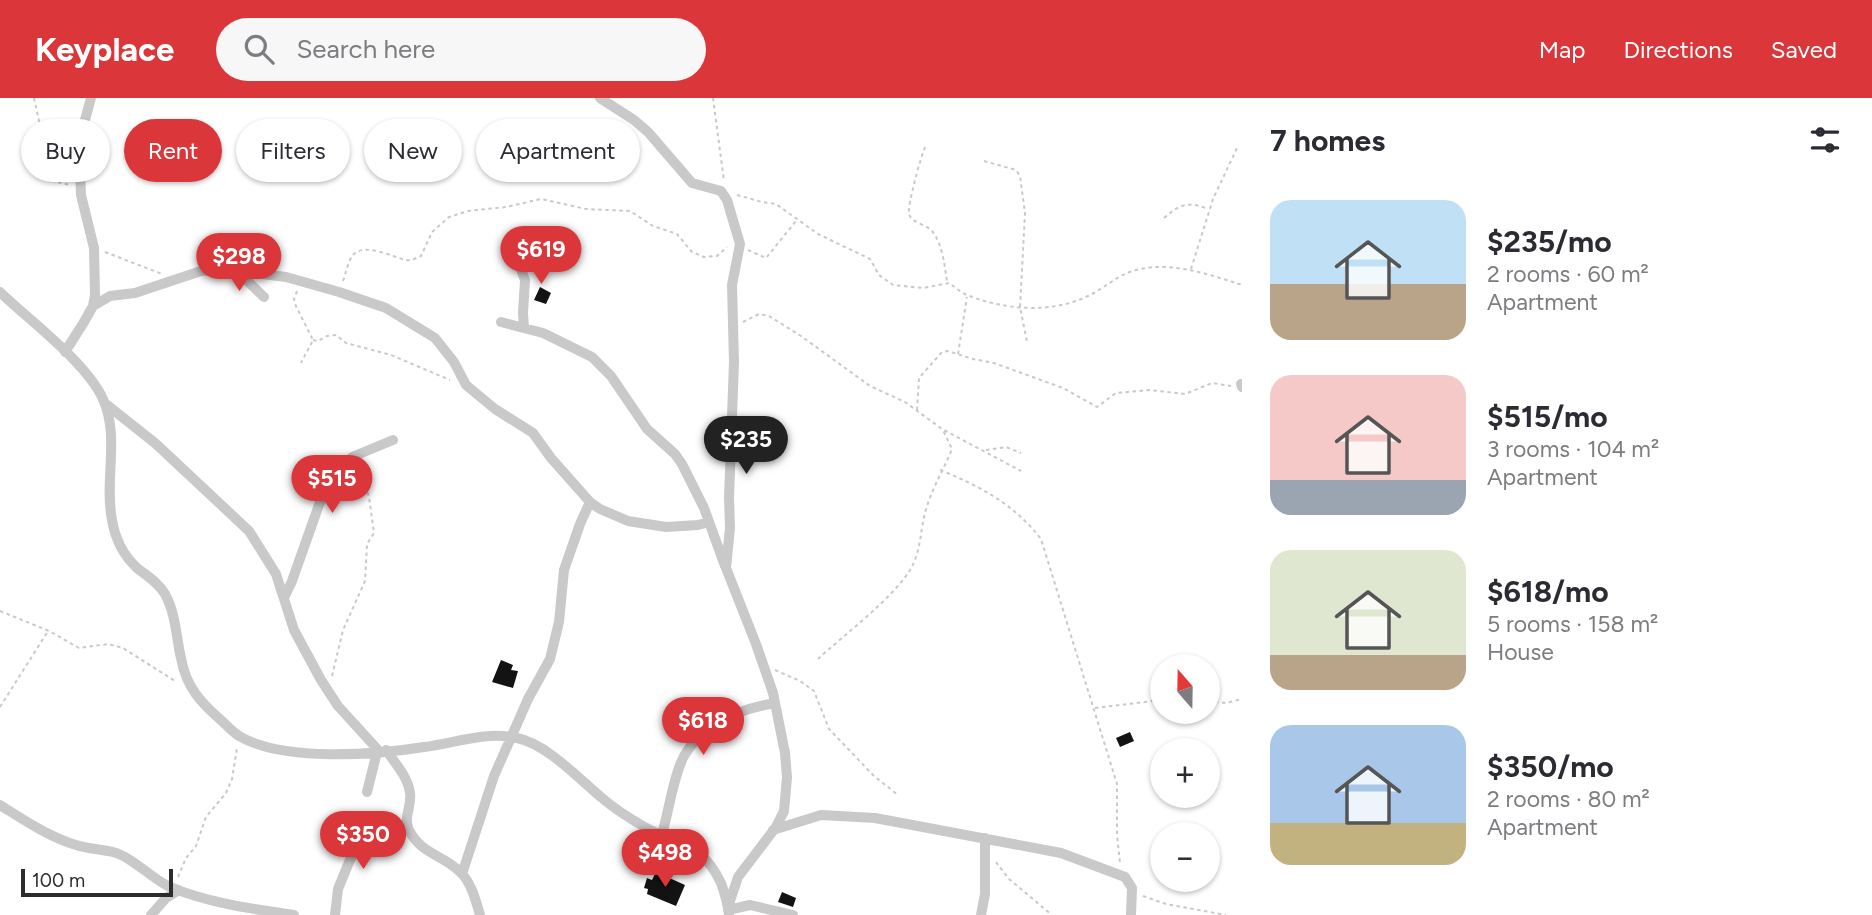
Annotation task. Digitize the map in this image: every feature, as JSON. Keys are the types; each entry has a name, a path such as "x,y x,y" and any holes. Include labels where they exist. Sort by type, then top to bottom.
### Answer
{"street":[{"path":"91,98 85,120 81,195 94,248 93,306"},
{"path":"600,98 648,132 692,183 725,193 740,248 732,285 734,355 730,527 726,568"},
{"path":"515,254 525,280 524,328"},
{"path":"65,352 93,306 99,300 110,296 135,293 212,270 234,269 304,282 386,308 435,338 454,362 466,385 533,433 590,502 615,516 646,525 666,527 709,522"},
{"path":"234,269 264,297"},
{"path":"0,292 90,378 104,402 110,424 110,502 114,532 129,560 158,584 168,599 184,674 190,688 198,700 239,736 284,751 329,754 424,748 497,735 519,738 538,747 622,813 646,828 697,852 711,864 725,891 728,910"},
{"path":"502,322 543,333 592,356 611,376 647,429 675,454 694,487 709,522 775,704 788,778 787,801 773,830 738,877 728,910"},
{"path":"104,402 155,443 249,531 264,552 285,596 294,630 328,690 338,706 381,751 410,791 406,820 409,830 428,852 462,874 480,915"},
{"path":"285,596 320,502 343,467 360,453 393,440"},
{"path":"462,874 494,776 510,737 550,659 559,622 564,570 590,502"},
{"path":"662,834 683,757 694,742 711,727 736,713 775,704"},
{"path":"367,792 381,751"},
{"path":"0,805 58,838 124,857 153,878 176,889 229,904 294,915"},
{"path":"773,830 821,816 875,818 985,843 1060,853 1125,877 1130,882 1132,891 1132,915"},
{"path":"335,915 338,889 366,821"},
{"path":"981,915 985,894 985,843"},
{"path":"151,915 176,889"},
{"path":"728,910 750,905 793,915"}],"path":[{"path":"34,98 52,181 62,185 81,184"},
{"path":"713,98 725,193 776,204 829,240 870,259 879,275 893,285 923,288 947,283 968,295 1004,305 1044,308 1073,303 1124,274 1160,267 1190,270 1242,285"},
{"path":"925,147 915,174 909,213 936,236 947,283"},
{"path":"1190,270 1209,210 1237,148"},
{"path":"984,161 1016,170 1020,176 1025,213 1020,307 1027,342"},
{"path":"339,292 352,256 357,252 369,251 414,260 421,256 432,232 449,217 458,213 506,207 532,200 548,200 586,209 629,211 653,226 677,234 692,251 704,257 717,256 730,246 754,251 766,258 798,220"},
{"path":"1164,218 1177,206 1188,203 1209,210"},
{"path":"102,250 162,274 182,277"},
{"path":"304,282 294,299 313,340"},
{"path":"958,355 968,295"},
{"path":"733,332 749,318 759,314 769,316 870,386 917,410 942,429 1021,471"},
{"path":"313,340 336,335 346,343 391,355 451,381"},
{"path":"302,363 313,340"},
{"path":"917,410 919,379 942,352 948,351 994,363 1063,388 1097,407 1116,393 1150,390 1185,394 1212,383 1241,386"},
{"path":"818,659 873,609 911,569 940,470 952,449 942,429"},
{"path":"985,451 1006,447 1021,453"},
{"path":"328,690 344,630 365,581 368,544 373,533 369,497 359,465 360,453"},
{"path":"940,470 974,483 1006,504 1025,519 1041,539 1117,784 1118,858 1125,877"},
{"path":"0,611 49,631 79,648 108,644 123,648 190,688"},
{"path":"0,707 49,631"},
{"path":"762,662 814,691 829,729 874,776 898,795"},
{"path":"1220,702 1242,699"},
{"path":"1094,708 1150,701"},
{"path":"176,889 186,858 196,846 206,817 226,793 232,779 239,736"},
{"path":"985,843 1008,878 1052,915"},
{"path":"1132,891 1166,904 1226,915"}],"building":[{"path":"540,287 551,293 546,304 534,300"},
{"path":"501,660 513,665 511,670 518,671 513,688 492,682"},
{"path":"1130,732 1134,741 1120,747 1116,738"},
{"path":"656,872 685,885 676,906 647,894 648,889 644,888 647,878 652,880"},
{"path":"782,892 796,898 793,907 778,902"}]}
